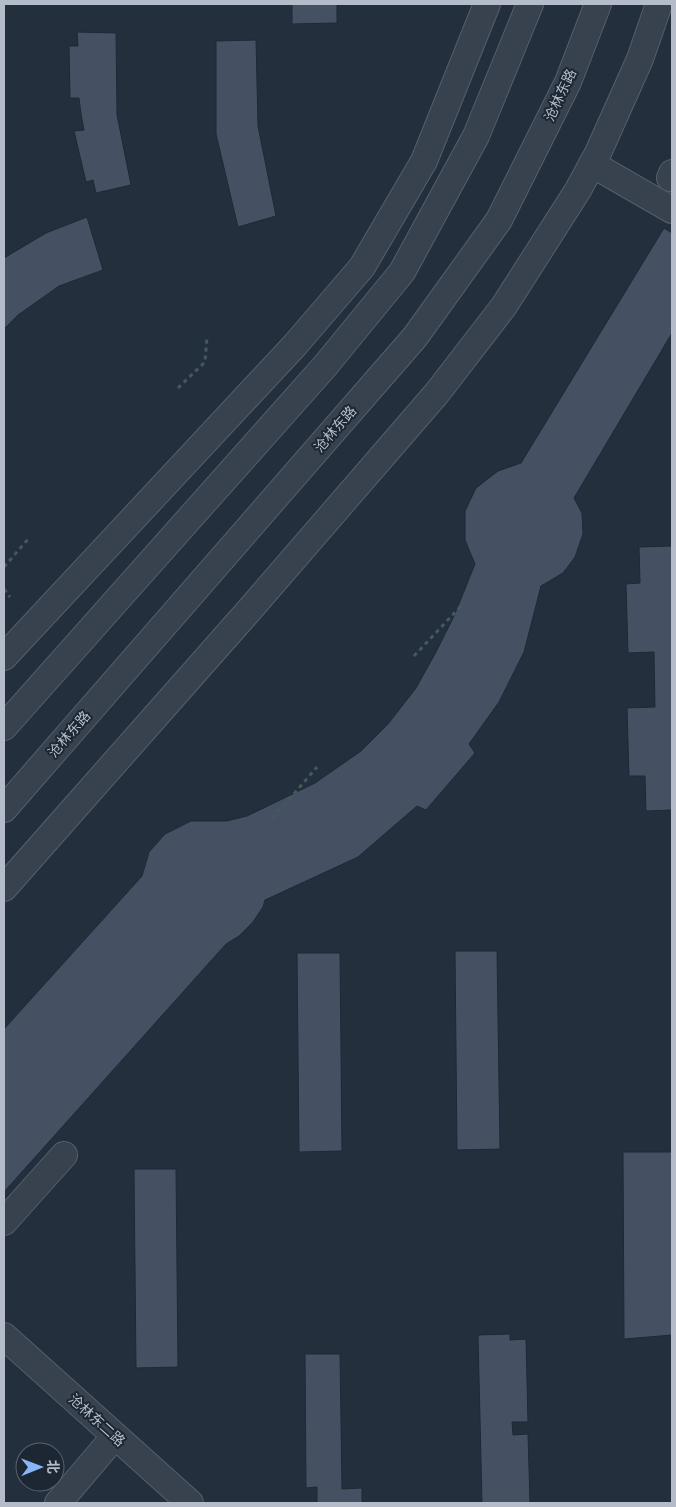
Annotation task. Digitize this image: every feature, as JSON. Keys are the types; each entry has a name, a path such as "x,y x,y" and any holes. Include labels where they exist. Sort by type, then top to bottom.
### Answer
{"street":[{"path":"4,657 295,345 362,267 424,161 487,4"},
{"path":"4,727 325,366 402,272 476,136 530,4"},
{"name":"沧林东路","path":"4,809 415,337 499,220 568,82 598,4"},
{"path":"4,888 246,614 437,393 504,306 578,190 592,164 640,59 659,4"},
{"path":"592,164 672,210"},
{"path":"4,1222 64,1155"},
{"name":"沧林东二路","path":"4,1336 190,1503"},
{"path":"58,1503 115,1436"}],"path":[{"path":"178,388 205,362 206,337"},
{"path":"4,568 30,538"},
{"path":"4,589 10,597"},
{"path":"414,656 462,606"},
{"path":"273,818 317,767"}],"building":[{"path":"292,4 337,4 337,23 292,24"},
{"path":"77,32 116,33 117,115 131,185 96,193 93,180 86,182 74,131 84,130 79,98 70,98 69,46 78,46"},
{"path":"256,40 258,126 276,216 238,227 216,134 216,41"},
{"path":"87,217 103,270 59,286 18,315 4,329 4,258 46,233"},
{"path":"664,228 672,233 672,333 574,498 582,513 583,534 575,557 563,573 541,586 524,652 499,702 469,744 475,753 426,810 417,806 358,857 265,900 263,907 253,922 239,936 226,944 4,1192 4,1029 142,876 149,852 165,834 191,821 227,821 247,816 315,783 361,751 388,724 416,688 436,652 454,616 475,564 465,540 465,511 476,488 498,471 521,463"},
{"path":"672,546 672,810 646,811 645,776 629,776 627,708 655,707 654,652 628,653 626,584 640,583 639,547"},
{"path":"455,951 497,951 500,1149 457,1150"},
{"path":"297,953 340,953 342,1151 299,1152"},
{"path":"623,1152 672,1152 672,1335 624,1339"},
{"path":"134,1169 176,1169 178,1367 136,1368"},
{"path":"510,1334 510,1340 526,1339 528,1422 512,1422 513,1435 528,1434 530,1503 482,1503 478,1335"},
{"path":"305,1354 340,1354 342,1489 362,1488 362,1503 317,1503 317,1487 306,1488"}]}
